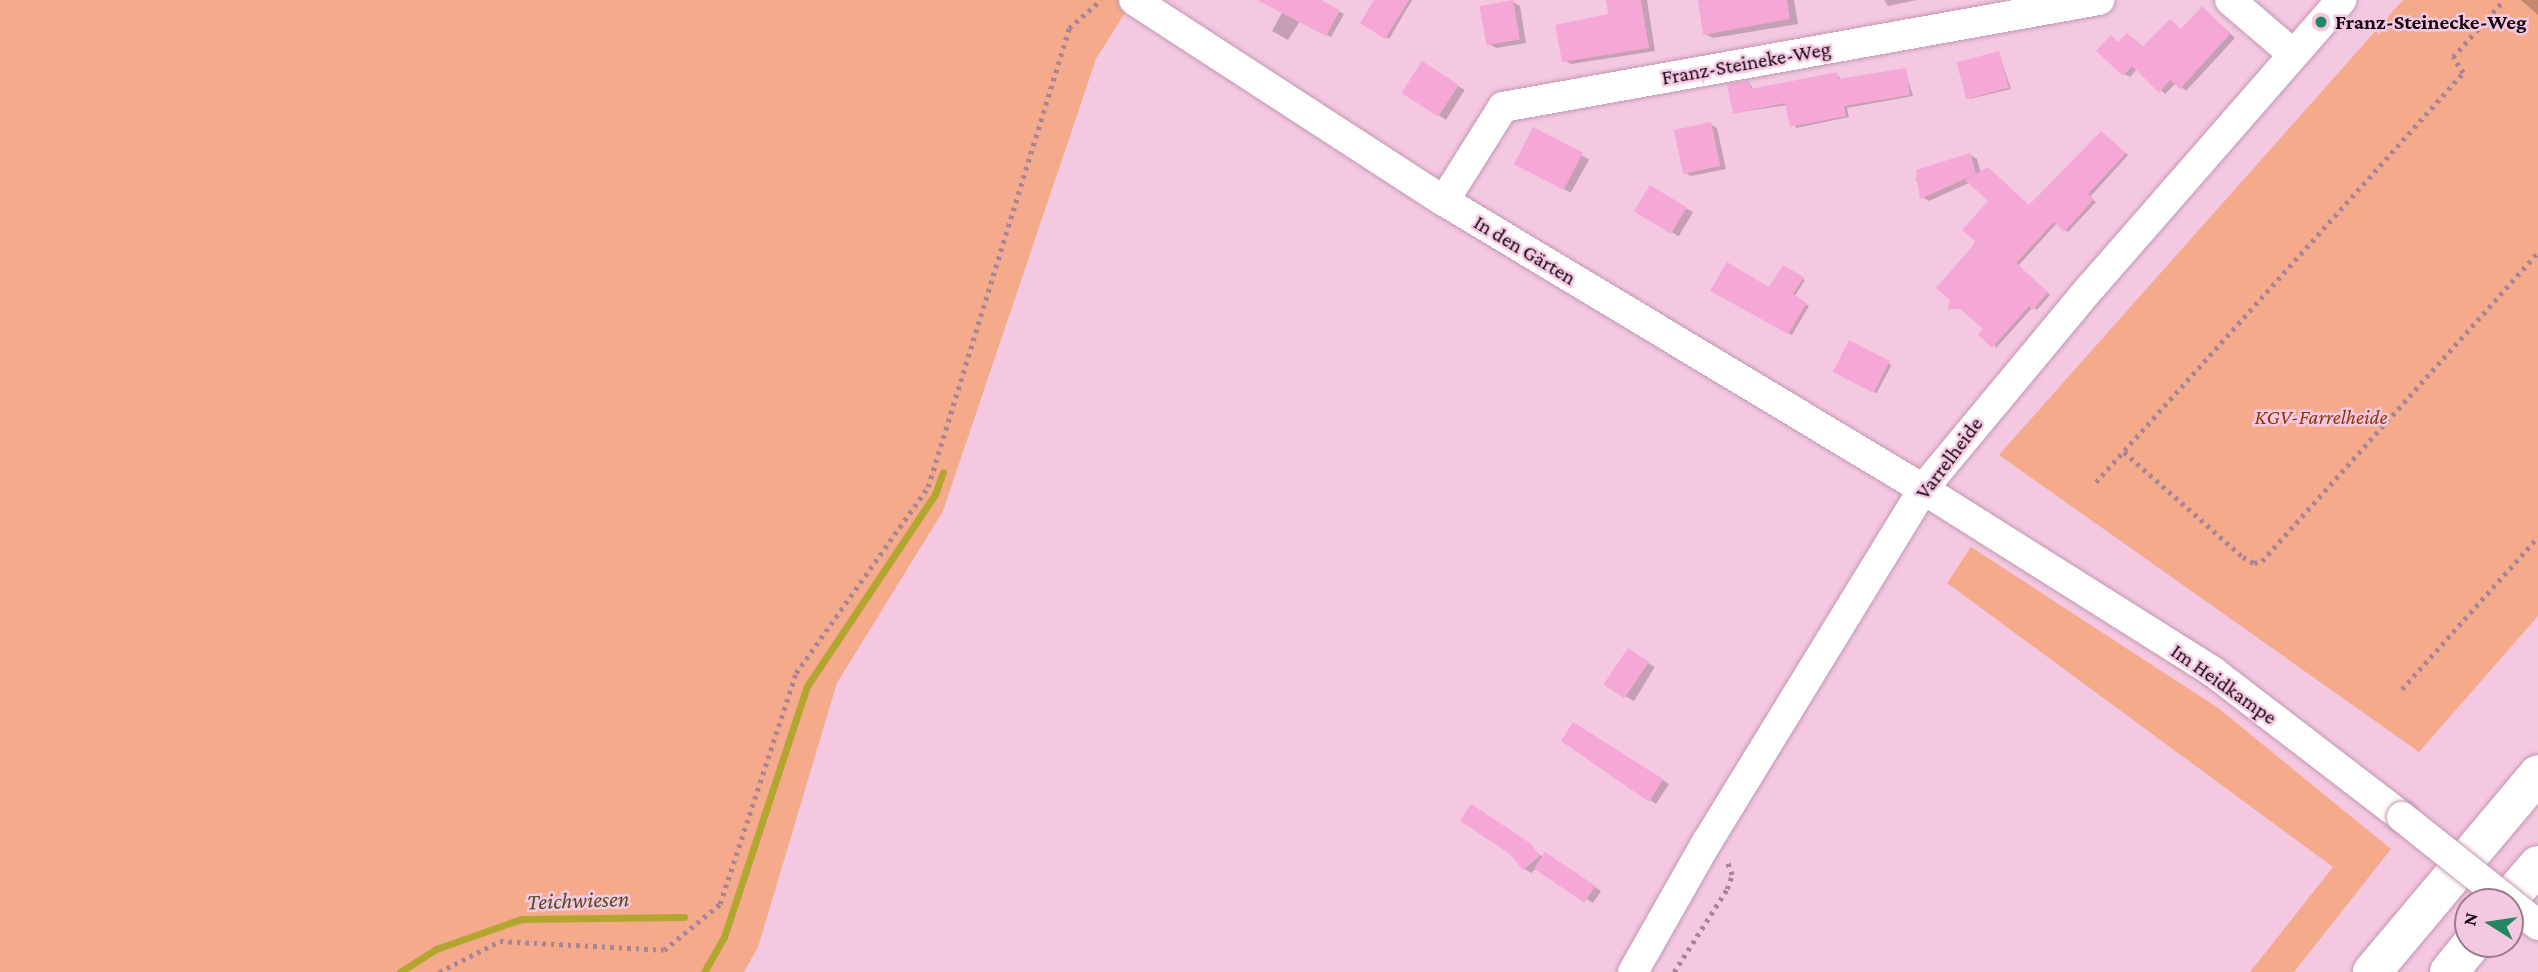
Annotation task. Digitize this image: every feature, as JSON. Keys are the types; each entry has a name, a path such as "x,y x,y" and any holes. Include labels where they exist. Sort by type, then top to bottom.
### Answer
{"highway":[{"path":"2372,972 2538,774"},
{"path":"2520,888 2538,864"},
{"path":"2449,972 2460,958"}],"street":[{"name":"In den Gärten","path":"1135,0 1444,201 1923,489"},
{"name":"Franz-Steineke-Weg","path":"1444,201 1503,107 2099,0"},
{"path":"2231,0 2293,54"},
{"name":"Varrelheide","path":"1633,972 1707,842 1923,489 2341,0"},
{"name":"Im Heidkampe","path":"1923,489 2212,671 2490,888"},
{"name":"Im Heidkampe","path":"2524,914 2538,925"}],"path":[{"path":"439,972 500,941 664,950 720,904 796,673 928,487 1069,28 1101,0"},
{"path":"2096,482 2463,72 2453,57 2504,0"},
{"path":"2124,452 2243,557 2254,563 2262,561 2538,252"},
{"path":"2402,689 2538,537"},
{"path":"1674,972 1732,875 1723,853 1707,842"}],"green space":[{"path":"0,0 1133,0 1096,59 943,511 837,683 758,947 744,972 0,972"},
{"name":"KGV-Farrelheide","path":"2403,0 2538,0 2538,616 2419,752 1999,455"},
{"path":"1971,547 2218,708 2391,849 2294,972 2250,972 2333,867 1947,583"}],"building":[{"path":"1257,0 1321,0 1340,10 1326,36"},
{"path":"1374,0 1409,0 1385,39 1360,23"},
{"path":"1513,0 1520,39 1486,45 1480,6"},
{"path":"1606,0 1641,0 1649,48 1562,62 1555,25 1608,14"},
{"path":"1698,0 1787,0 1790,19 1703,35"},
{"path":"2202,6 2230,34 2180,89 2170,80 2159,93 2132,66 2123,76 2096,51 2111,35 2118,42 2127,33 2142,47 2170,19 2181,29"},
{"path":"1999,51 2009,88 1966,99 1956,62"},
{"path":"1422,61 1459,85 1438,117 1401,93"},
{"path":"1906,68 1910,95 1844,106 1846,116 1790,127 1785,103 1733,114 1727,84 1749,81 1751,89 1837,72 1839,79"},
{"path":"1711,122 1720,166 1683,174 1674,130"},
{"path":"1533,127 1583,152 1564,190 1514,164"},
{"path":"2101,131 2126,153 2088,194 2094,199 2064,232 2054,222 2016,263 2048,292 2033,310 2029,306 1992,348 1978,335 1983,329 1958,307 1947,310 1950,300 1936,288 1976,242 1962,230 1988,201 1965,180 1988,167 2029,205"},
{"path":"1970,153 1976,174 1920,199 1916,170"},
{"path":"1650,185 1687,207 1671,234 1634,212"},
{"path":"1727,262 1769,287 1783,265 1804,277 1793,294 1807,303 1788,334 1710,291"},
{"path":"1849,340 1890,361 1874,393 1833,372"},
{"path":"1628,648 1649,662 1624,698 1603,684"},
{"path":"1573,722 1663,779 1649,802 1561,741"},
{"path":"1471,804 1530,843 1540,856 1523,870 1510,854 1460,821"},
{"path":"1545,852 1596,886 1584,903 1534,869"}],"waterway":[{"path":"704,972 724,937 807,686 935,494 943,472"},
{"name":"Teichwiesen","path":"400,972 436,949 521,919 684,917"}],"place":[{"name":"Franz-Steinecke-Weg","path":"2321,22"}]}
